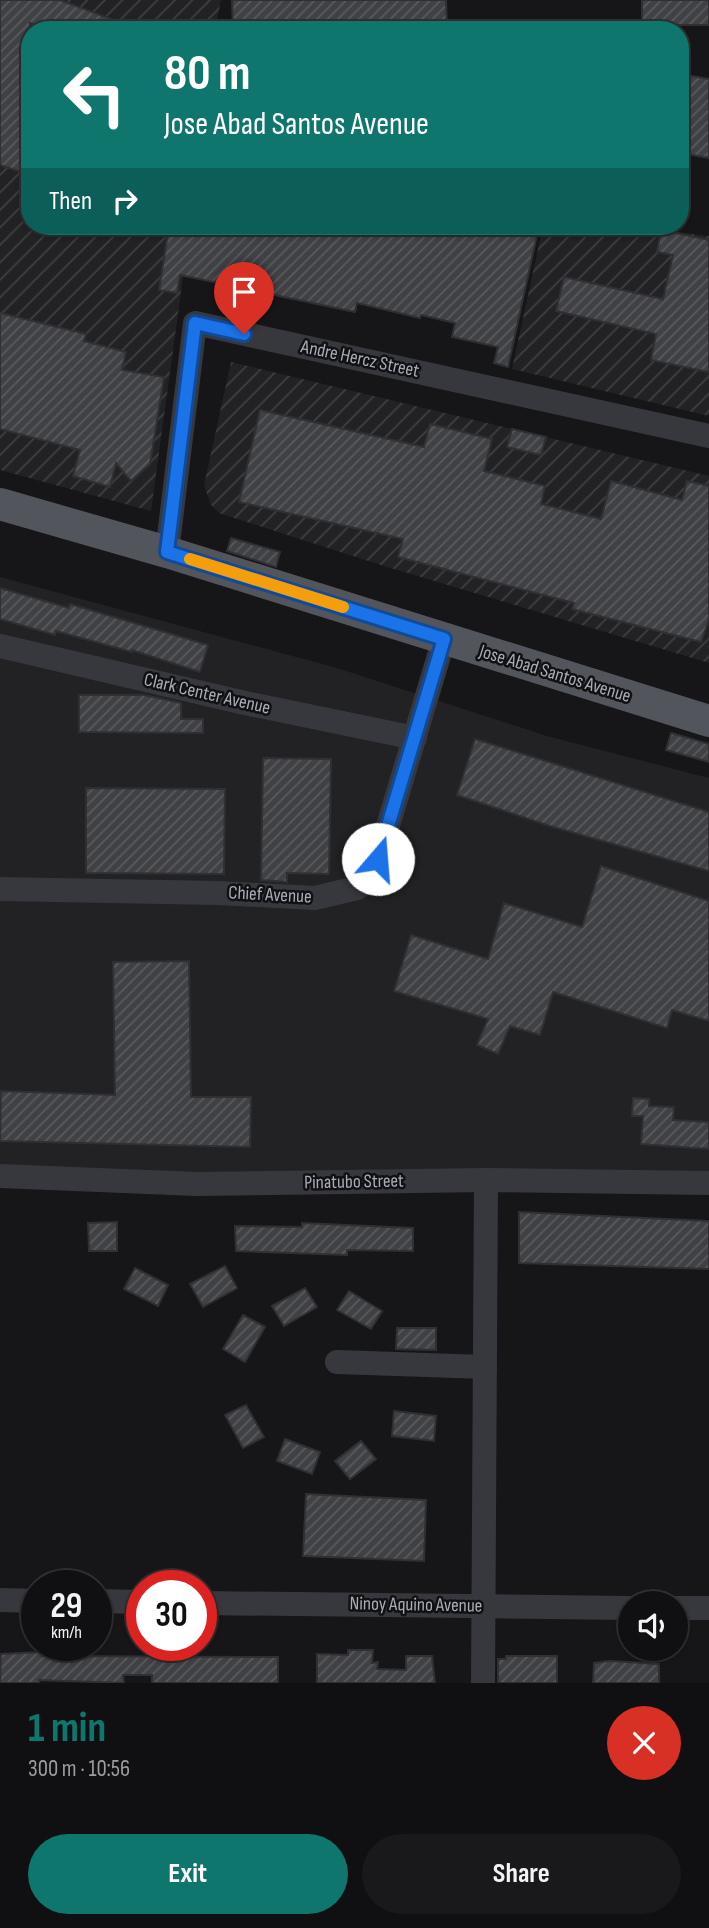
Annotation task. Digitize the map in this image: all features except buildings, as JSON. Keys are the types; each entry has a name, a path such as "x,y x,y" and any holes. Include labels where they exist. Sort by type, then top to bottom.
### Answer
{"main road":[{"name":"Jose Abad Santos Avenue","path":"0,504 167,552 709,721"}],"street":[{"name":"Andre Hercz Street","path":"167,552 195,323 709,436"},
{"name":"Chief Avenue","path":"0,889 218,892 315,898 357,888 366,882 378,859 444,639"},
{"name":"Clark Center Avenue","path":"0,646 245,703 415,738"},
{"name":"Pinatubo Street","path":"0,1176 197,1184 486,1180 709,1183"},
{"path":"483,1683 486,1180"},
{"path":"337,1362 485,1367"},
{"path":"0,1600 21,1601"},
{"name":"Ninoy Aquino Avenue","path":"217,1603 618,1608"},
{"path":"688,1608 709,1608"}],"shaded area":[{"path":"0,0 221,0 217,21 21,21 21,235 189,235 151,511 0,470"},
{"path":"689,234 709,236 709,416 512,369 541,235"},
{"path":"231,362 709,476 709,663 384,566 219,513 211,505 204,485"},
{"path":"0,577 337,668 547,736 709,778 709,1176 114,1172 0,1168"}],"slow traffic":[{"path":"190,559 343,607"}],"route":[{"path":"244,334 195,323 167,552 444,639 378,859"}]}
